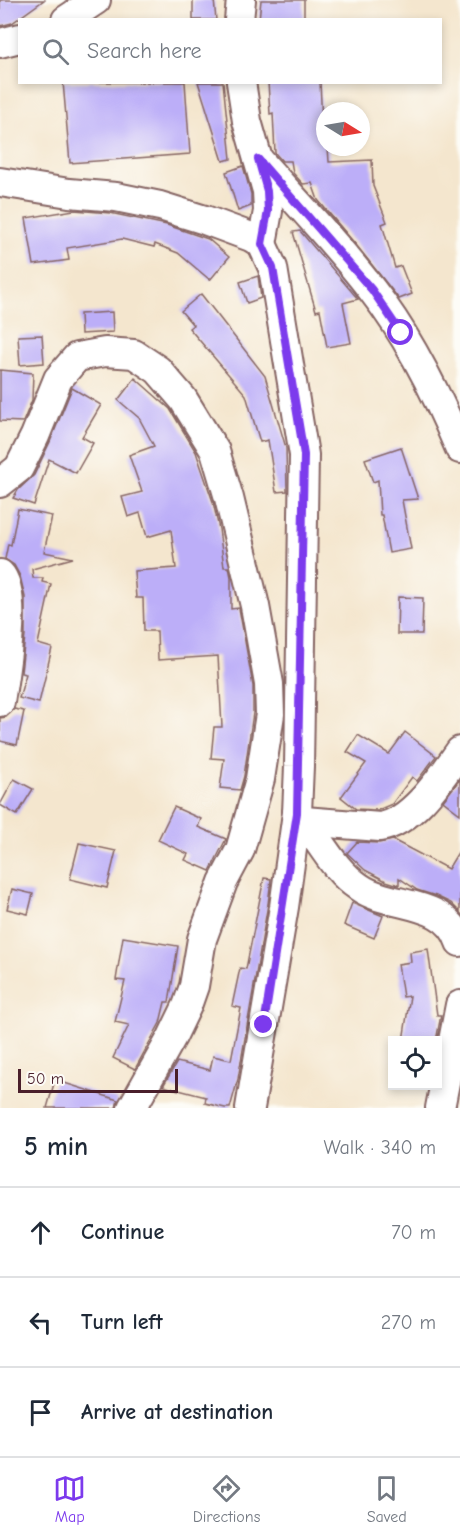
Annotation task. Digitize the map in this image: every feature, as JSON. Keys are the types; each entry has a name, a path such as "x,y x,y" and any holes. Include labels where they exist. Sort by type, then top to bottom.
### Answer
{"street":[{"path":"69,18 96,0"},
{"path":"239,18 240,0"},
{"path":"0,43 18,38"},
{"path":"241,84 247,120 267,191 268,211 262,244 273,268 304,455 301,817 250,1108"},
{"path":"258,159 372,290 421,368 460,449"},
{"path":"0,182 69,193 116,197 160,206 230,229 262,244"},
{"path":"0,483 19,468 35,436 58,379 77,357 105,352 134,354 158,370 183,399 215,451 229,498 255,606 269,684 270,714 260,779 240,850 223,882 202,939 194,986 187,1006 132,1108"},
{"path":"0,574 5,579 10,619 0,702"},
{"path":"301,817 380,826 391,825 411,811 460,751"},
{"path":"301,817 337,867 359,887 375,895 424,908 446,919 460,942"},
{"path":"440,1108 460,1005"},
{"path":"261,1108 264,1025"}],"building":[{"path":"0,0 44,0 12,23 0,26"},
{"path":"193,0 214,0 216,18 193,18"},
{"path":"261,0 304,0 304,18 259,18"},
{"path":"63,84 185,84 190,154 70,163"},
{"path":"199,84 223,84 231,159 223,161"},
{"path":"268,84 320,84 321,102 316,102 316,156 329,156 329,162 372,160 373,186 387,222 382,224 395,268 401,266 412,294 399,299 318,200 312,183 303,184 293,173 291,161 282,161 275,153 273,113 270,114"},
{"path":"243,166 251,194 251,206 238,211 226,172"},
{"path":"74,210 110,213 167,225 208,239 229,257 210,280 178,253 155,244 154,247 122,239 67,248 69,260 34,265 26,218"},
{"path":"300,231 358,299 343,303 351,343 327,347 320,310 316,311 293,232"},
{"path":"258,276 261,298 247,303 240,282"},
{"path":"201,294 265,376 286,448 287,491 276,492 268,440 260,442 246,395 189,328 193,325 181,311"},
{"path":"112,312 113,332 81,334 80,314"},
{"path":"42,335 44,363 20,365 18,336"},
{"path":"0,370 33,373 32,400 23,422 0,421"},
{"path":"135,378 170,409 196,452 213,502 224,567 229,567 231,577 231,609 239,608 253,686 253,713 240,790 220,788 224,759 211,758 214,727 222,727 218,656 158,660 157,631 144,631 143,598 136,598 134,571 176,568 171,530 147,537 140,513 128,517 122,497 142,492 129,455 154,446 139,418 118,400"},
{"path":"72,388 101,405 82,437 93,443 76,473 49,459 34,505 13,498 34,475"},
{"path":"401,447 418,499 402,500 411,549 389,553 382,515 380,515 378,480 373,482 365,459"},
{"path":"18,509 52,516 44,552 73,558 32,569 33,578 43,578 42,582 51,584 38,644 52,648 39,703 19,698 26,674 21,673 25,636 25,597 20,576 14,565 5,559 8,544 11,545"},
{"path":"398,597 423,598 422,634 397,634"},
{"path":"14,709 24,711 17,745 0,741 0,718 6,717"},
{"path":"405,732 436,756 417,781 412,777 392,804 378,810 356,809 341,797 366,763 347,752 358,735 389,754"},
{"path":"14,779 33,789 17,815 0,805"},
{"path":"460,779 460,814 443,801"},
{"path":"174,807 201,819 198,827 226,839 210,871 185,860 188,854 158,840"},
{"path":"393,840 448,869 460,849 460,912 451,903 417,890 399,878 399,885 386,881 365,870 347,853 357,842 379,843"},
{"path":"79,843 116,851 107,888 70,879"},
{"path":"264,878 271,879 268,904 238,1079 230,1108 225,1108 205,1103 206,1097 163,1086 177,1062 210,1070 213,1056 231,1060 241,1008 232,1006 240,968 246,969"},
{"path":"12,889 33,894 28,914 7,909"},
{"path":"352,903 383,916 374,938 344,925"},
{"path":"123,937 178,946 169,1002 165,1002 160,1023 135,1069 113,1058 129,1025 115,1022 125,981 116,980"},
{"path":"428,949 437,1015 441,1015 437,1036 404,1036 410,996 403,997 398,964 411,962 410,952"},
{"path":"55,1080 118,1100 116,1108 47,1108"}],"route":[{"path":"264,1025 297,813 304,455 273,268 262,244 268,211 267,191 258,159 372,290 401,333"}]}
